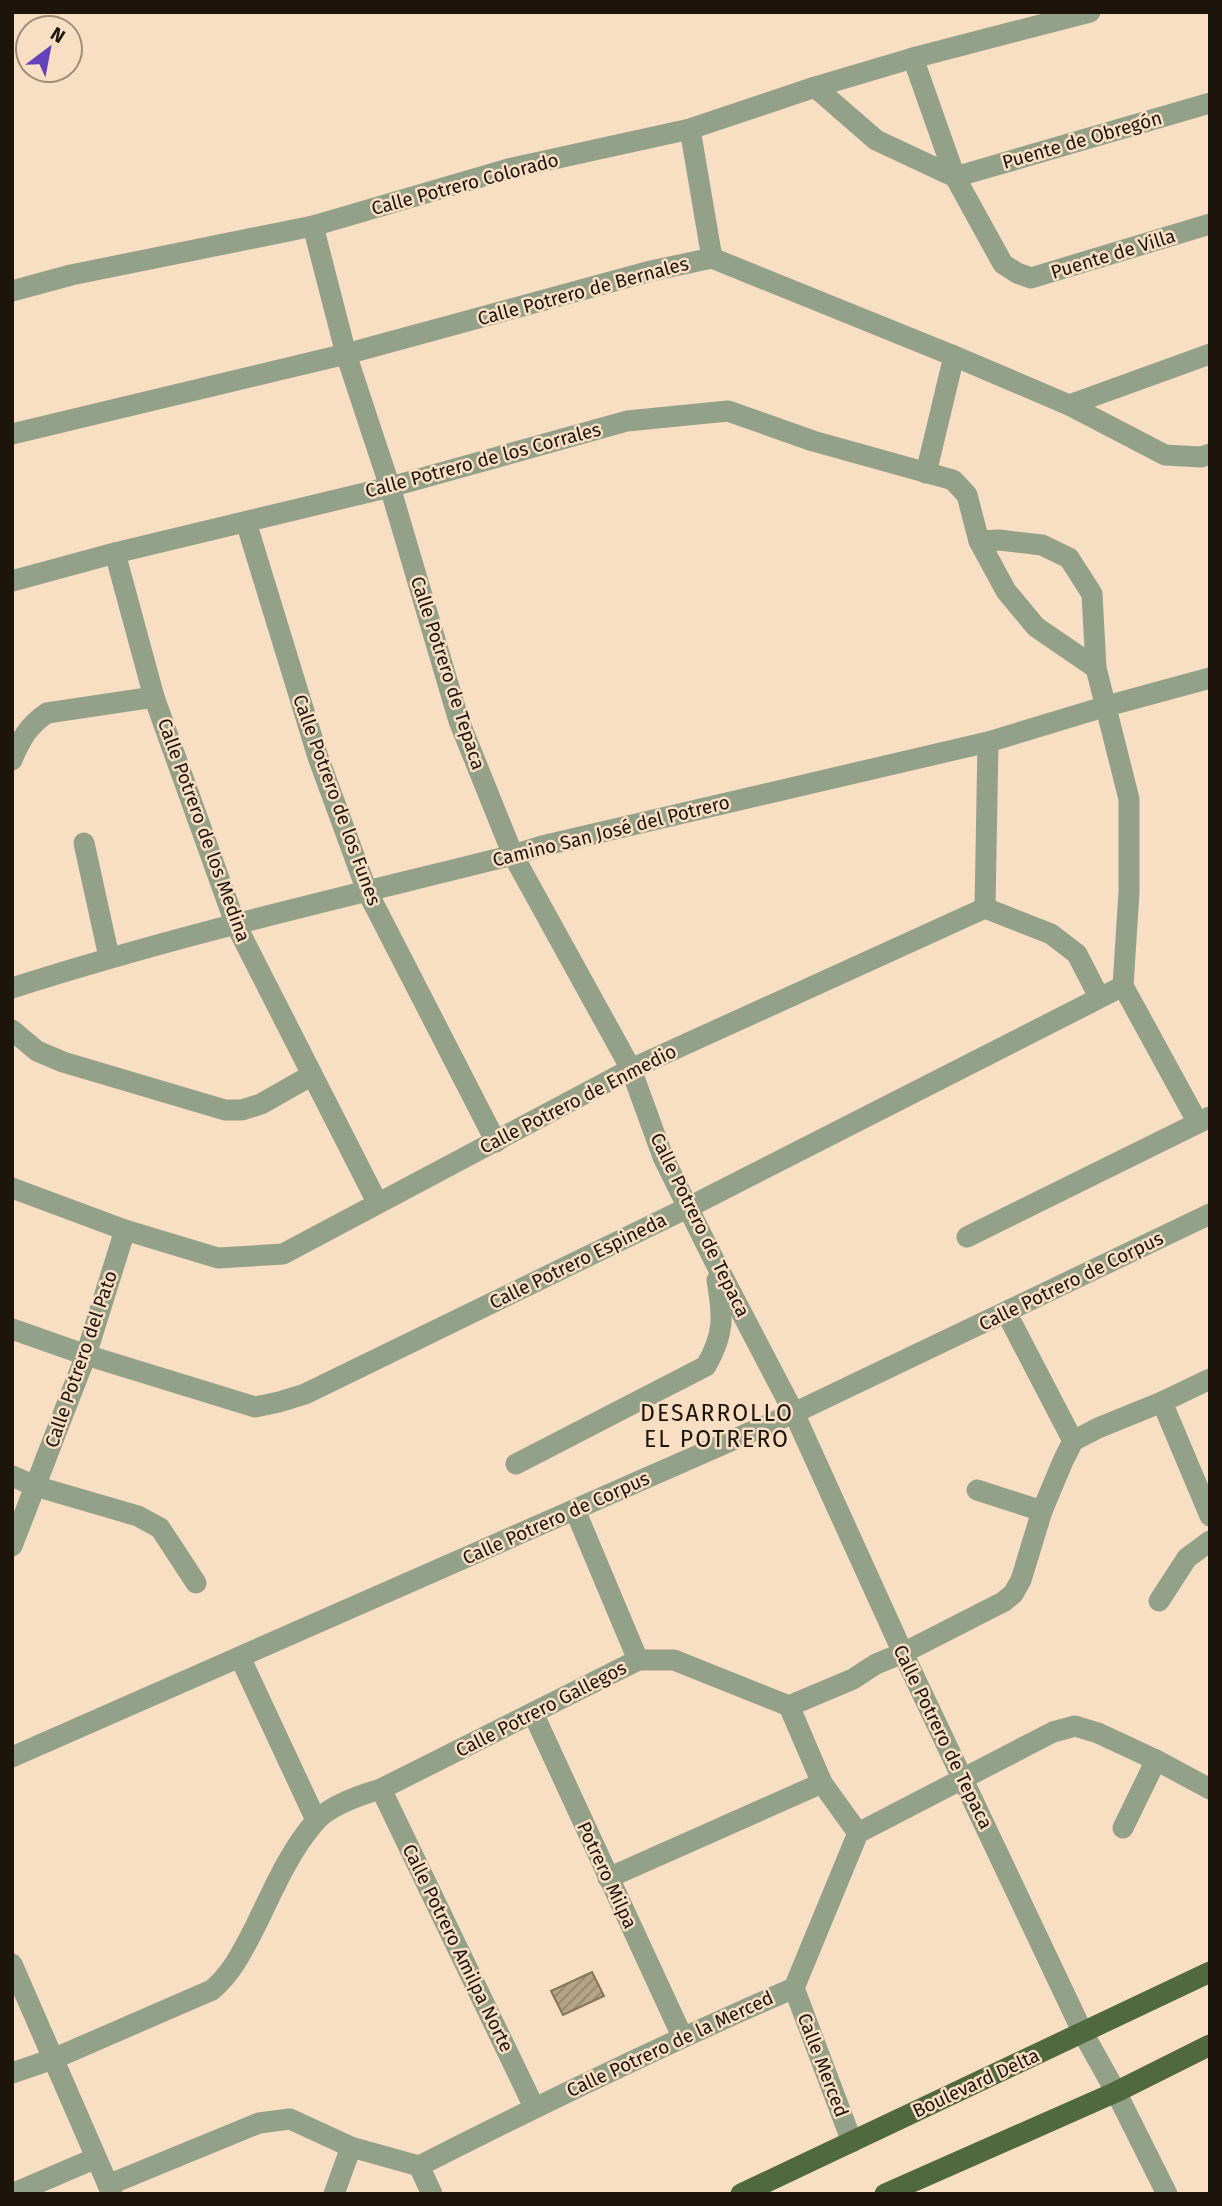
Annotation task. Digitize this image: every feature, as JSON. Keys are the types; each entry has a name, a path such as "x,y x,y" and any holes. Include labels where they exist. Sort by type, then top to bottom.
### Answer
{"main road":[{"name":"Boulevard Delta","path":"741,2194 1210,1972"},
{"path":"885,2194 1116,2092 1210,2045"}],"street":[{"name":"Calle Potrero Colorado","path":"12,291 71,275 313,226 508,169 690,129 814,87 913,58 1090,12"},
{"path":"913,58 955,177"},
{"path":"814,87 876,140 955,177"},
{"name":"Puente de Obregón","path":"955,177 1210,103"},
{"path":"690,129 712,258"},
{"name":"Puente de Villa","path":"955,177 1003,264 1031,278 1210,225"},
{"name":"Calle Potrero de Tepaca","path":"313,226 346,354 390,487 459,720 513,855 631,1069 663,1157 794,1413 903,1653 1083,2033 1167,2194"},
{"name":"Calle Potrero de Bernales","path":"12,434 346,354 651,271 712,258 1069,405 1165,455 1201,457 1210,454"},
{"path":"1069,405 1210,354"},
{"path":"926,473 954,356"},
{"name":"Calle Potrero de los Corrales","path":"12,581 390,487 627,421 728,411 813,441 953,480 967,495 979,541"},
{"name":"Calle Potrero de los Funes","path":"246,522 318,757 367,891 496,1142"},
{"path":"967,1237 1204,1120 1123,986 1129,892 1129,799 1096,668 1092,594 1069,558 1042,545 999,540 979,541 1006,591 1036,627 1096,668"},
{"name":"Calle Potrero de los Medina","path":"116,553 155,697 235,923 377,1202"},
{"name":"Camino San José del Potrero","path":"12,988 109,957 235,923 542,846 988,742 1210,678"},
{"name":"Calle Potrero de los Medina","path":"12,760 29,729 47,713 155,697"},
{"path":"988,742 985,908 1051,934 1077,954 1099,997"},
{"path":"84,843 109,957"},
{"name":"Calle Potrero de Enmedio","path":"12,1188 125,1230 218,1258 283,1254 631,1069 985,908"},
{"name":"Calle Potrero Espineda","path":"12,1329 86,1355 255,1407 305,1394 689,1208 1123,986"},
{"path":"12,1030 37,1051 63,1062 225,1110 242,1110 261,1104 312,1074"},
{"name":"Calle Potrero de Corpus","path":"12,1757 794,1413 1210,1214"},
{"name":"Calle Potrero del Pato","path":"12,1546 86,1355 125,1230"},
{"path":"516,1464 706,1366 717,1346 723,1315 714,1260"},
{"path":"1006,1312 1073,1441"},
{"path":"1210,1379 1073,1441 1042,1511 1021,1580 1013,1594 1003,1602 876,1664 853,1679 789,1706 822,1783 858,1833 1053,1732 1075,1726 1098,1733 1210,1788"},
{"path":"1162,1402 1210,1516"},
{"path":"12,1476 35,1486 138,1516 160,1528 196,1583"},
{"path":"977,1490 1042,1511"},
{"path":"575,1510 638,1660"},
{"path":"1160,1601 1186,1558 1210,1541"},
{"path":"240,1657 316,1820"},
{"name":"Calle Potrero Gallegos","path":"12,2074 212,1990 239,1959 289,1860 316,1820 353,1798 382,1789 638,1660 674,1660 789,1706"},
{"name":"Potrero Milpa","path":"533,1713 682,2036"},
{"path":"1123,1828 1156,1760"},
{"path":"608,1878 822,1783"},
{"name":"Calle Potrero Amilpa Norte","path":"382,1789 534,2107"},
{"name":"Calle Potrero de la Merced","path":"419,2166 682,2036 794,1988 858,1833"},
{"path":"12,1964 110,2190 259,2123 290,2119 351,2147 419,2166 432,2194"},
{"name":"Calle Merced","path":"794,1988 852,2142"},
{"path":"334,2194 351,2147"},
{"path":"12,2194 96,2158"}],"building":[{"path":"592,1972 604,1996 563,2015 551,1991"}],"district":[{"name":"DESARROLLO EL POTRERO","path":"717,1426"}]}
